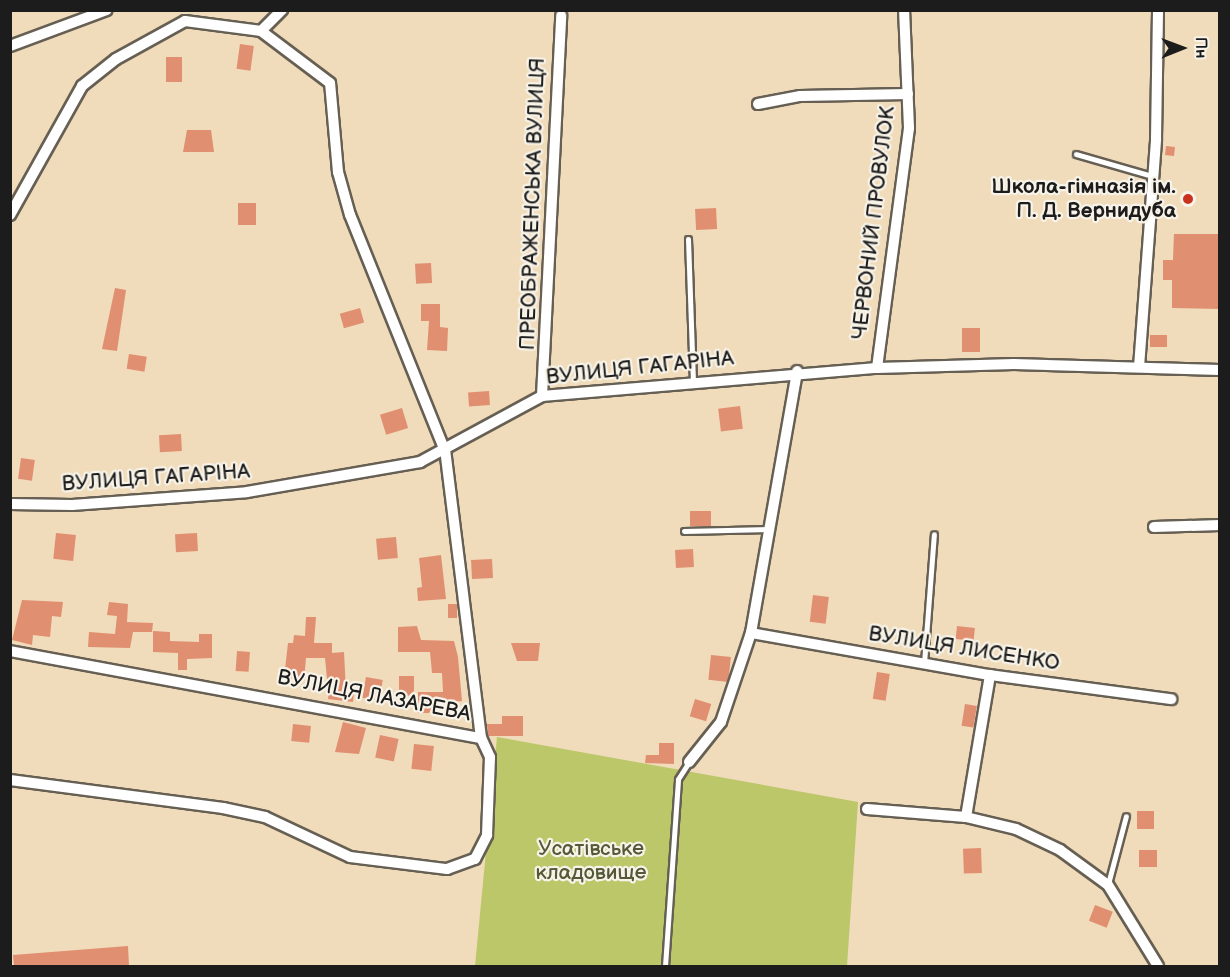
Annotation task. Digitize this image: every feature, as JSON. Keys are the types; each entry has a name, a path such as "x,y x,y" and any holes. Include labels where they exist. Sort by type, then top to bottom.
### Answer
{"street":[{"path":"10,46 107,10"},
{"path":"261,31 282,10"},
{"name":"ЧЕРВОНИЙ ПРОВУЛОК","path":"877,368 909,128 904,10"},
{"path":"1139,367 1152,176 1158,10"},
{"name":"ПРЕОБРАЖЕНСЬКА ВУЛИЦЯ","path":"542,396 563,12"},
{"path":"10,215 82,86 183,16 261,31 330,83 338,172 350,215 445,451"},
{"path":"758,104 800,96 908,93"},
{"name":"ВУЛИЦЯ ГАГАРІНА","path":"10,504 72,506 247,492 420,462 445,451 542,396 797,371 877,368 1139,367 1220,370"},
{"path":"689,762 721,722 751,633 797,371"},
{"name":"ВУЛИЦЯ ЛАЗАРЕВА","path":"10,651 481,738 445,451"},
{"path":"1154,527 1220,525"},
{"name":"ВУЛИЦЯ ЛИСЕНКО","path":"751,633 990,675 1171,699"},
{"path":"966,817 990,675"},
{"path":"10,780 223,808 275,821 350,857 447,869 475,859 487,836 490,757 481,738"},
{"path":"867,809 966,817 1016,829 1060,850 1108,885 1158,966"}],"lane":[{"path":"1076,154 1152,176"},
{"path":"688,239 693,381"},
{"path":"684,531 770,529"},
{"path":"924,663 934,534"},
{"path":"665,966 678,778 689,762"},
{"path":"1108,885 1126,816"}],"green space":[{"name":"Усатівське кладовище","path":"497,737 858,802 847,966 475,966"}],"building":[{"path":"240,44 254,46 250,71 237,69"},
{"path":"166,57 182,57 182,82 166,82"},
{"path":"187,130 211,130 214,152 183,152"},
{"path":"1166,146 1175,147 1174,156 1165,155"},
{"path":"238,203 256,203 256,225 238,225"},
{"path":"716,208 717,229 696,230 695,209"},
{"path":"1174,234 1220,234 1220,309 1172,308 1172,280 1163,280 1163,260 1173,260"},
{"path":"431,263 432,283 416,284 415,264"},
{"path":"115,288 126,290 117,351 102,349"},
{"path":"421,304 440,304 440,327 448,328 447,351 427,350 429,321 421,321"},
{"path":"360,308 364,322 344,328 340,314"},
{"path":"962,328 980,328 980,352 962,352"},
{"path":"1150,335 1167,335 1167,347 1150,347"},
{"path":"129,354 147,357 144,372 127,369"},
{"path":"489,391 490,405 469,406 468,392"},
{"path":"740,406 743,429 721,432 718,409"},
{"path":"402,408 408,428 386,435 380,415"},
{"path":"181,434 182,451 160,452 159,435"},
{"path":"21,458 35,460 32,481 18,479"},
{"path":"690,511 711,511 711,526 690,526"},
{"path":"56,533 76,535 73,561 53,559"},
{"path":"197,533 198,551 176,552 175,534"},
{"path":"396,537 398,558 378,560 376,539"},
{"path":"693,549 694,567 676,568 675,550"},
{"path":"441,555 446,599 418,601 417,588 422,587 419,558"},
{"path":"492,559 493,578 472,579 471,560"},
{"path":"813,595 829,597 826,624 810,622"},
{"path":"22,600 63,602 61,617 52,616 50,637 33,635 32,645 12,640"},
{"path":"109,602 128,604 127,622 153,623 152,632 133,632 130,648 88,647 89,632 115,634 117,616 107,615"},
{"path":"448,604 457,604 457,618 448,618"},
{"path":"306,617 316,617 314,643 332,643 332,653 344,652 346,691 354,692 353,702 328,699 331,679 327,679 325,658 306,658 304,680 284,678 288,643 293,643 294,635 305,636"},
{"path":"417,626 421,640 454,641 458,657 462,701 434,704 429,713 418,713 418,692 443,692 442,673 432,673 430,652 398,652 398,627"},
{"path":"957,626 975,628 974,641 956,639"},
{"path":"153,631 170,632 170,641 199,642 199,634 212,634 212,658 187,659 187,670 178,670 178,653 153,652"},
{"path":"511,643 540,643 538,661 517,661"},
{"path":"237,651 250,652 249,672 236,671"},
{"path":"711,655 731,657 728,682 708,680"},
{"path":"877,672 890,674 886,701 873,699"},
{"path":"399,676 414,676 414,691 408,696 399,696"},
{"path":"366,677 383,680 379,701 362,698"},
{"path":"695,699 711,704 706,721 690,716"},
{"path":"965,704 977,706 973,728 962,726"},
{"path":"502,716 523,716 523,736 488,736 487,724 502,724"},
{"path":"343,722 366,728 359,754 335,752"},
{"path":"293,724 311,726 309,743 291,741"},
{"path":"380,735 399,739 394,761 375,757"},
{"path":"659,743 674,743 674,764 645,763 646,755 659,755"},
{"path":"414,744 434,746 431,771 411,769"},
{"path":"1137,811 1154,811 1154,829 1137,829"},
{"path":"981,848 982,873 964,874 963,849"},
{"path":"1139,850 1157,850 1157,867 1139,867"},
{"path":"1095,905 1113,912 1107,928 1089,921"},
{"path":"128,946 129,966 14,966 13,955"}],"place":[{"name":"Школа-гімназія ім. П. Д. Вернидуба","path":"1188,199"}]}
